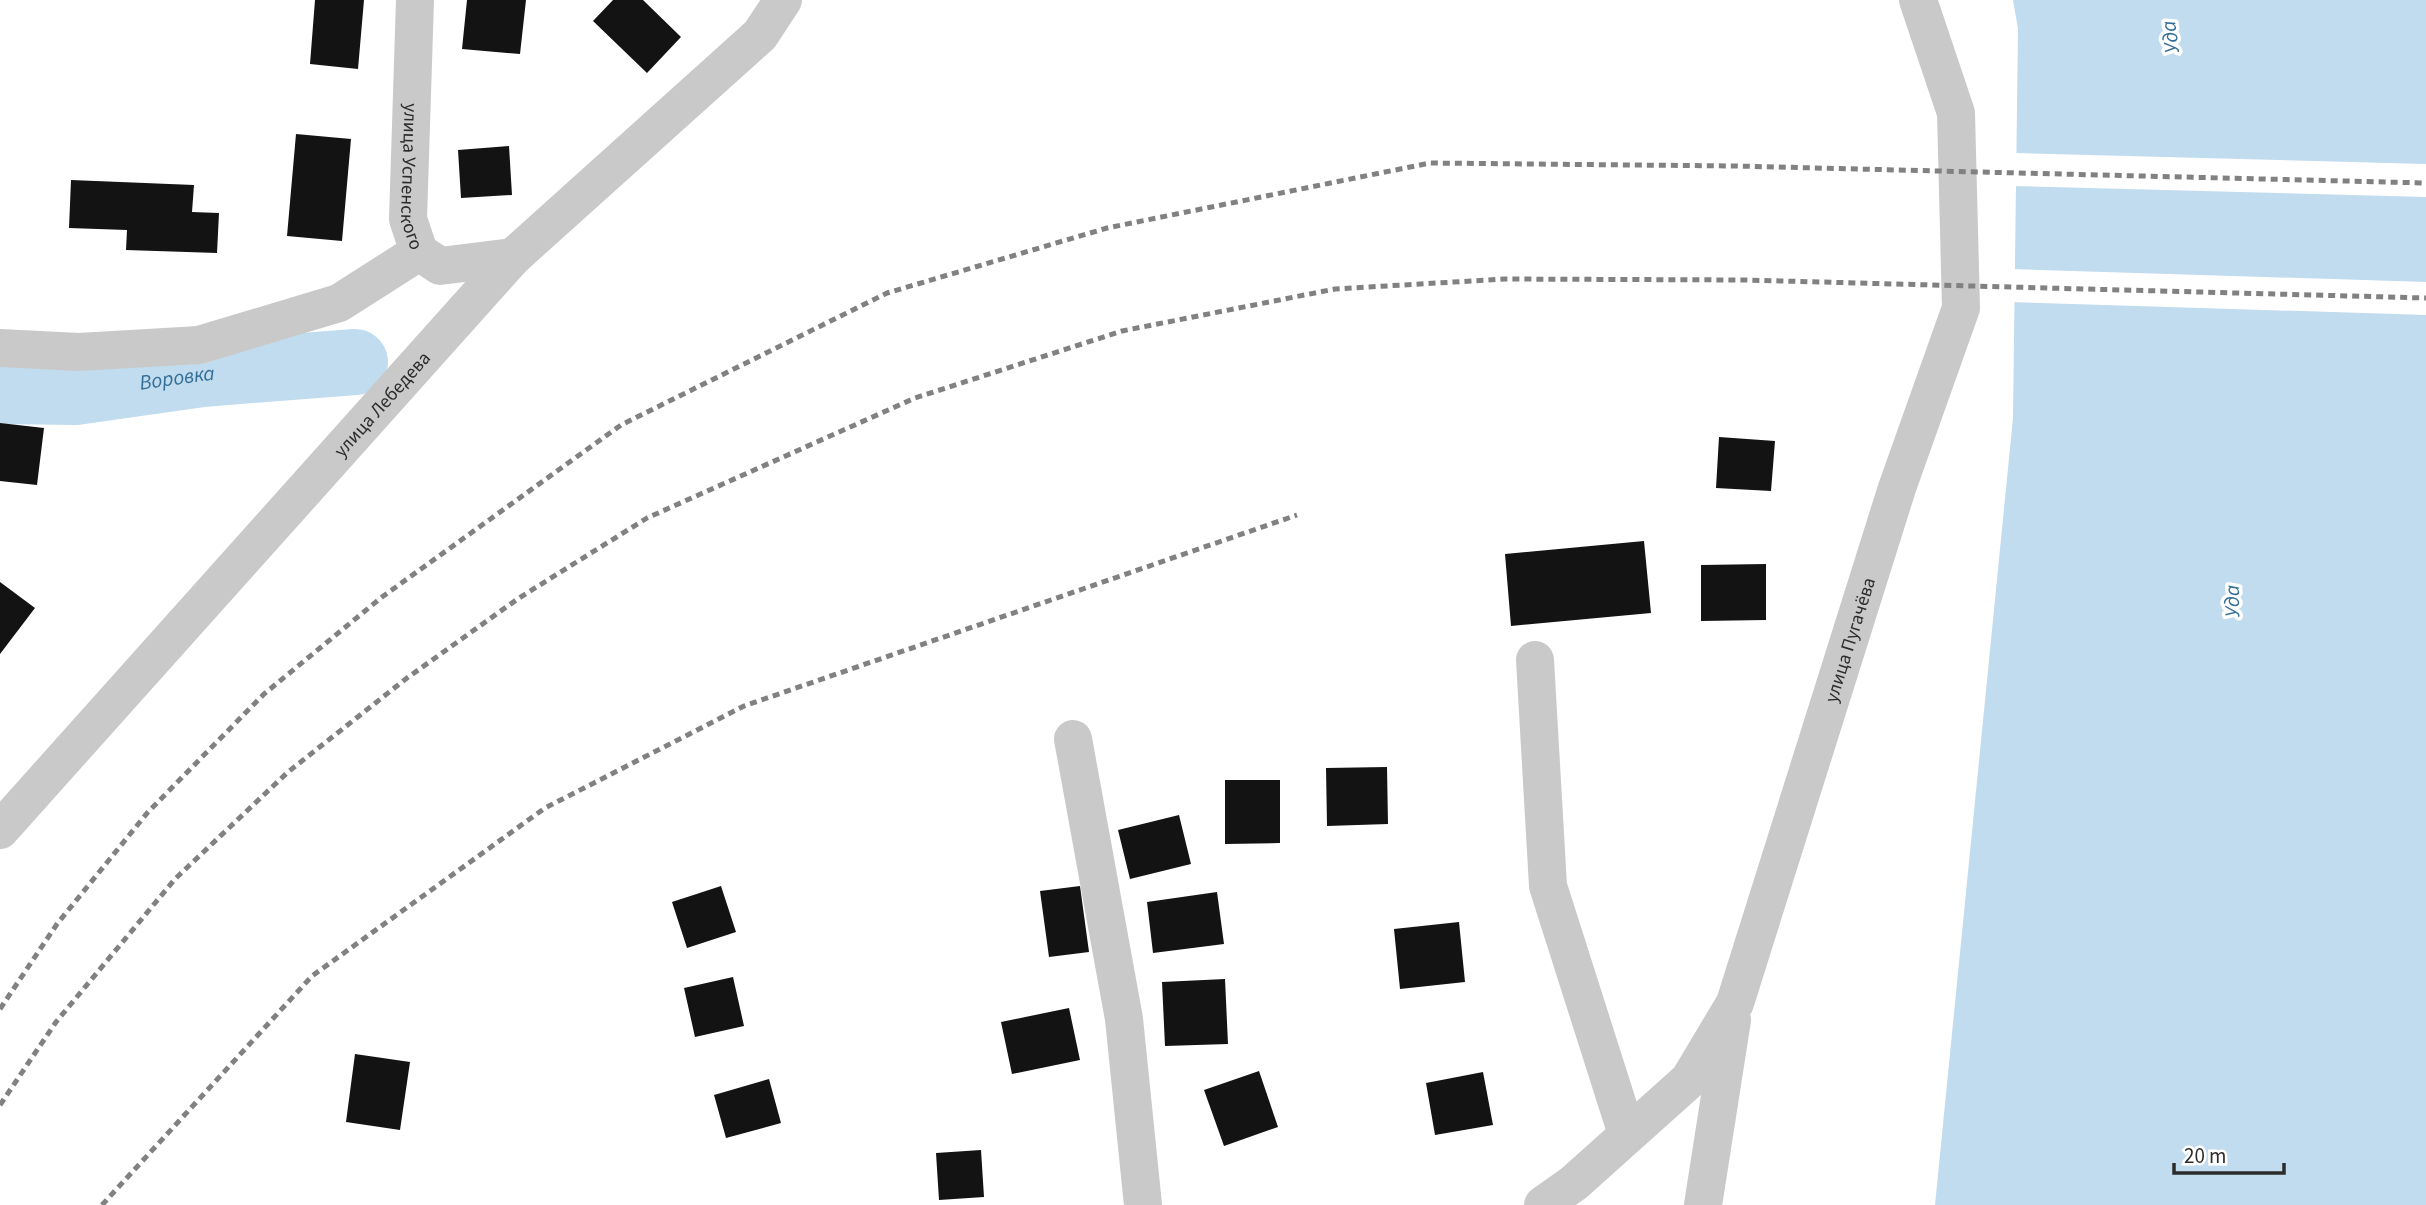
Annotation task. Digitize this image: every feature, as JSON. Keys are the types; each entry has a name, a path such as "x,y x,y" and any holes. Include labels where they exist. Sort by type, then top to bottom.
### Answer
{"street":[{"name":"улица Успенского","path":"415,0 408,219 419,252 440,266 513,257"},
{"name":"улица Лебедева","path":"0,830 513,257 760,35 783,0"},
{"name":"улица Пугачёва","path":"1543,1205 1574,1183 1689,1080 1735,1003 1897,488 1961,308 1956,113 1918,0"},
{"path":"0,348 79,352 199,345 339,303 419,252"},
{"path":"1535,660 1548,886 1626,1134"},
{"path":"1073,739 1124,1019 1143,1205"},
{"path":"1703,1205 1735,1003"}],"water":[{"name":"Уда","path":"2013,0 2426,0 2426,1205 1935,1205 2013,418 2018,29"}],"pier":[{"path":"2013,153 2426,164 2426,197 2012,186"},
{"path":"2012,269 2426,282 2426,315 2011,302"}],"building":[{"path":"315,0 364,0 358,69 310,64"},
{"path":"467,0 526,0 520,54 462,49"},
{"path":"613,0 643,0 681,37 647,73 593,21"},
{"path":"296,134 351,139 342,241 287,236"},
{"path":"509,146 512,195 461,198 458,150"},
{"path":"71,180 194,185 192,212 219,213 217,253 126,250 127,230 69,228"},
{"path":"0,423 44,428 37,485 0,481"},
{"path":"1719,437 1775,441 1771,491 1716,488"},
{"path":"1644,541 1651,613 1511,626 1505,554"},
{"path":"1766,564 1766,620 1701,621 1701,565"},
{"path":"0,582 35,608 0,654"},
{"path":"1387,767 1388,824 1327,826 1326,768"},
{"path":"1225,780 1280,780 1280,843 1225,844"},
{"path":"1179,815 1191,864 1130,879 1118,830"},
{"path":"721,886 736,932 687,948 672,902"},
{"path":"1080,886 1089,952 1049,957 1040,891"},
{"path":"1217,892 1224,944 1153,953 1147,902"},
{"path":"1459,922 1465,982 1400,989 1394,929"},
{"path":"733,977 744,1026 695,1037 684,988"},
{"path":"1225,979 1228,1044 1165,1046 1162,982"},
{"path":"1069,1008 1080,1060 1012,1074 1001,1022"},
{"path":"355,1054 410,1062 400,1130 346,1122"},
{"path":"1259,1071 1278,1127 1224,1146 1204,1090"},
{"path":"1483,1072 1493,1125 1435,1135 1426,1083"},
{"path":"769,1079 781,1123 726,1138 714,1095"},
{"path":"981,1150 984,1197 939,1200 936,1153"}],"waterway":[{"name":"Воровка","path":"0,391 75,392 202,374 355,362"}],"railway":[{"path":"0,1009 57,924 148,812 264,694 382,597 621,425 887,293 1107,228 1430,163 1735,166 2426,183"},
{"path":"0,1105 56,1022 175,879 288,772 407,678 519,598 647,518 915,398 1122,331 1335,289 1505,279 1744,280 2426,298"},
{"path":"102,1205 312,976 545,808 744,706 1297,515"}]}
